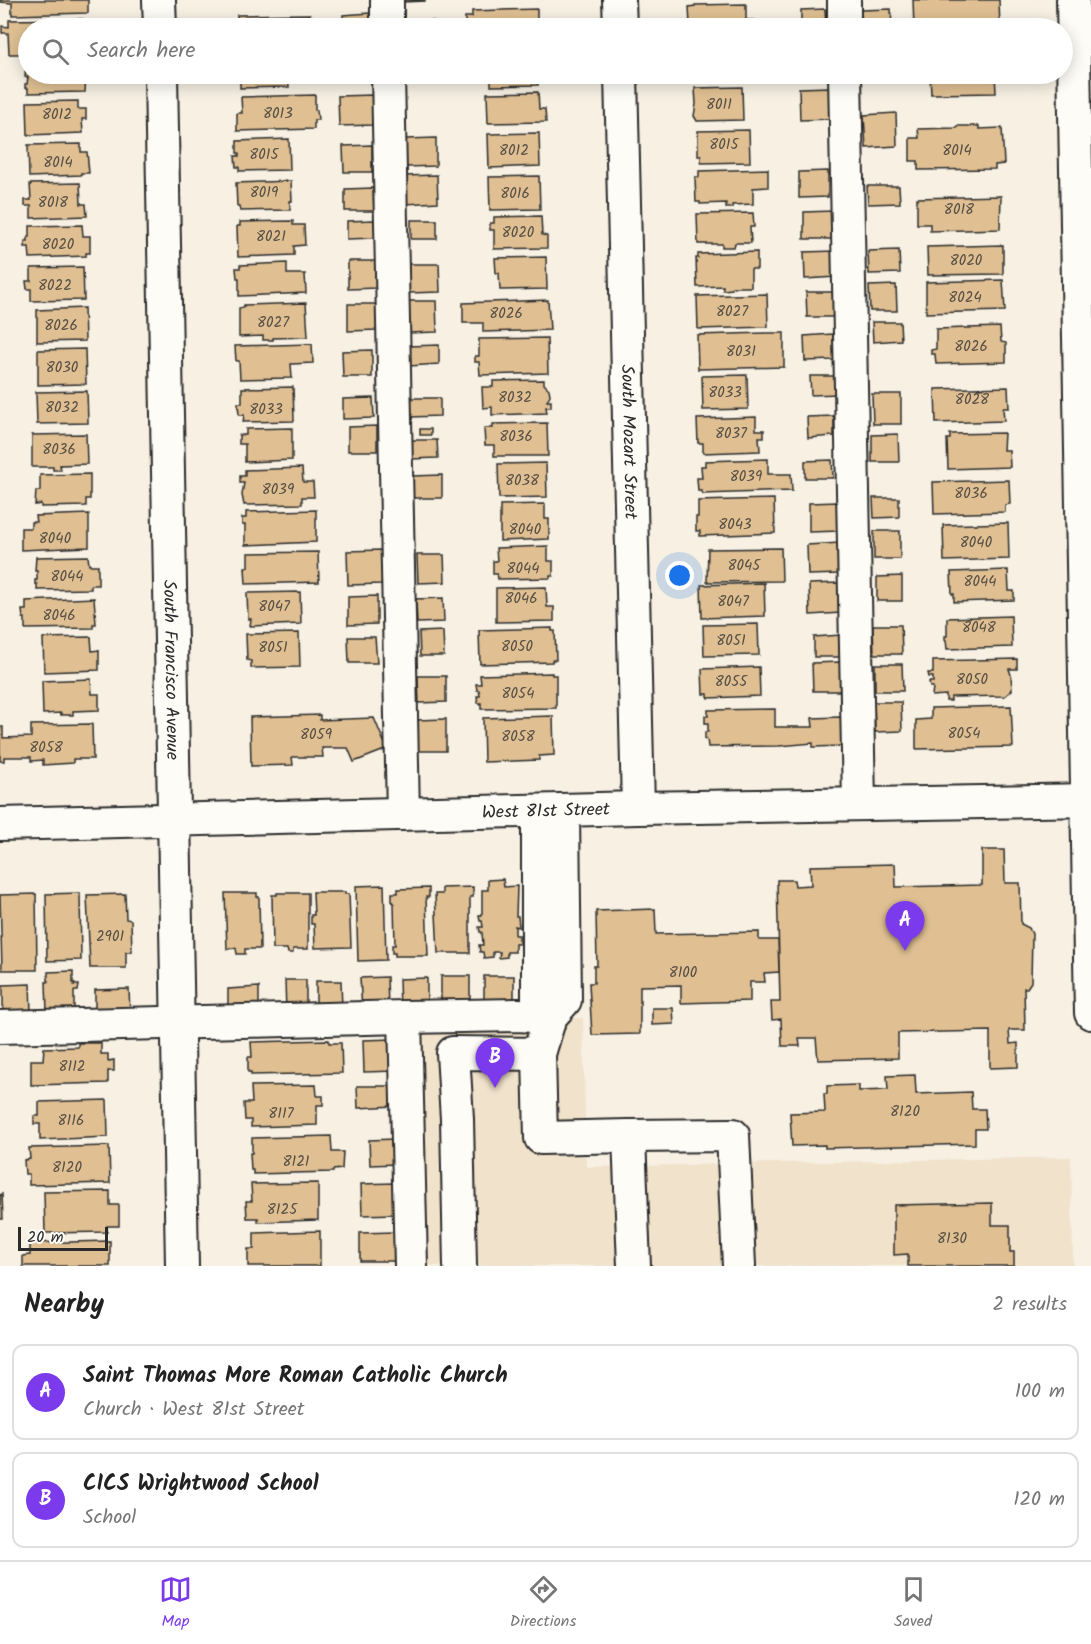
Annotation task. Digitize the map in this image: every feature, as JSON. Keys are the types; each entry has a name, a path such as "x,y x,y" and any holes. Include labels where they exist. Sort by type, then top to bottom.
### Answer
{"street":[{"path":"159,0 160,18"},
{"path":"387,0 387,18"},
{"path":"619,0 620,18"},
{"path":"844,0 844,18"},
{"path":"1073,0 1091,1013"},
{"name":"South Francisco Avenue","path":"161,84 182,1266"},
{"path":"388,84 403,814"},
{"name":"South Mozart Street","path":"621,84 638,808"},
{"path":"845,84 859,804"},
{"name":"West 81st Street","path":"0,824 638,808 1089,800"},
{"path":"550,811 565,1000 550,1017 539,1054 541,1138 733,1135 739,1266"},
{"path":"0,1027 405,1017 518,1015 550,1017"},
{"path":"405,1017 411,1266"},
{"path":"460,1266 457,1119 453,1053 539,1054"},
{"path":"629,1136 634,1266"}],"shaded area":[{"path":"405,1017 583,1018 586,1167 1071,1157 1073,1266 411,1266"}],"building":[{"path":"0,0 88,0 88,13 12,15 12,3 0,2"},
{"path":"402,0 425,0 425,1 402,2"},
{"path":"913,0 999,0 1000,18 914,18"},
{"path":"746,4 746,18 690,18 689,7"},
{"path":"537,9 537,18 465,18 472,17 472,11"},
{"path":"825,9 825,18 801,18 801,10"},
{"path":"891,9 891,18 861,18 861,10"},
{"path":"370,13 370,18 343,18 343,15"},
{"path":"310,14 310,18 237,18 237,15"},
{"path":"9,20 18,20 18,54 9,54 8,33 2,33 2,26 9,27"},
{"path":"25,84 86,84 85,92 28,93"},
{"path":"240,84 289,84 289,87 240,88"},
{"path":"491,84 538,84 538,85 491,86"},
{"path":"930,84 996,84 996,93 931,94"},
{"path":"742,87 743,120 697,121 694,116 695,88"},
{"path":"829,87 830,119 800,120 799,88"},
{"path":"538,92 539,109 545,109 546,122 488,123 487,93"},
{"path":"315,95 318,120 314,120 314,129 237,131 237,113 242,113 241,97"},
{"path":"373,95 374,125 339,126 338,96"},
{"path":"78,101 78,109 86,109 86,119 82,119 83,133 28,135 27,102"},
{"path":"896,113 897,146 866,148 864,115"},
{"path":"957,126 979,126 979,129 1002,128 1004,164 995,165 995,169 918,170 918,161 910,161 910,138 919,138 918,129 957,128"},
{"path":"749,130 750,162 701,163 701,156 698,156 698,131"},
{"path":"539,133 540,166 489,168 488,134"},
{"path":"436,138 436,166 406,167 406,139"},
{"path":"289,139 290,170 239,171 239,167 236,167 235,156 239,156 237,141"},
{"path":"81,144 81,152 87,152 89,173 29,177 28,145"},
{"path":"372,145 372,172 344,172 343,146"},
{"path":"768,169 768,187 753,188 753,204 732,205 732,208 726,208 726,203 700,204 696,202 695,177 699,177 699,171"},
{"path":"828,171 828,197 799,198 799,172"},
{"path":"437,175 438,202 405,204 404,176"},
{"path":"539,176 540,209 490,210 489,177"},
{"path":"291,181 290,210 240,211 237,206 236,183"},
{"path":"80,183 81,204 86,204 87,216 31,218 31,206 25,206 25,200 31,200 30,184"},
{"path":"867,186 899,186 900,203 868,204"},
{"path":"373,188 374,211 345,211 345,189"},
{"path":"1001,196 1000,229 930,231 930,224 917,224 917,198"},
{"path":"833,211 833,239 804,239 804,212"},
{"path":"753,213 754,227 750,227 751,243 735,243 734,247 722,247 722,244 698,244 697,214"},
{"path":"541,216 542,235 547,236 547,248 494,249 494,230 490,230 490,223 494,223 494,217"},
{"path":"374,220 375,238 347,239 347,221"},
{"path":"411,220 437,220 437,239 411,239"},
{"path":"293,221 293,225 304,225 305,245 294,246 294,255 238,257 237,226 240,226 240,222"},
{"path":"82,225 83,236 90,236 90,253 86,253 86,256 30,258 29,247 25,247 25,241 28,241 30,237 30,226"},
{"path":"1003,245 1003,274 928,275 927,247"},
{"path":"899,250 900,273 869,274 868,251"},
{"path":"835,251 836,277 805,279 804,252"},
{"path":"757,252 757,269 751,269 751,287 732,287 732,289 723,290 723,286 697,287 696,258 698,254"},
{"path":"546,257 547,289 500,290 495,258"},
{"path":"348,261 377,261 377,288 348,289"},
{"path":"287,263 287,274 305,274 306,293 239,296 239,278 237,278 236,268 240,268 240,265"},
{"path":"407,264 439,264 440,292 408,293"},
{"path":"83,267 84,300 31,301 31,289 27,289 26,281 31,281 31,268"},
{"path":"1003,280 1005,311 926,313 926,282"},
{"path":"896,285 897,311 870,311 869,286"},
{"path":"806,292 833,292 834,317 807,317"},
{"path":"767,294 768,327 698,329 697,296"},
{"path":"548,300 550,330 483,332 483,323 463,323 463,303"},
{"path":"409,301 436,301 437,332 409,333"},
{"path":"306,303 308,337 263,340 263,336 239,337 239,308 244,305"},
{"path":"348,304 377,304 377,330 348,331"},
{"path":"84,308 85,341 37,342 37,310"},
{"path":"872,322 900,322 901,340 873,342"},
{"path":"1000,327 1001,342 1006,343 1006,362 936,364 935,354 931,354 931,350 936,349 936,329"},
{"path":"784,333 784,367 698,369 697,335"},
{"path":"833,334 834,360 805,361 804,336"},
{"path":"547,338 548,373 480,375 479,362 475,362 475,356 479,356 479,339"},
{"path":"312,344 313,363 291,364 292,378 240,379 235,346"},
{"path":"439,345 439,364 409,366 409,346"},
{"path":"85,349 86,384 38,385 38,350"},
{"path":"372,350 372,377 343,377 342,351"},
{"path":"747,375 748,409 703,410 702,376"},
{"path":"810,376 838,376 838,394 811,395"},
{"path":"544,380 550,395 547,401 551,401 551,407 546,407 547,413 492,415 492,407 483,408 482,387 493,387 493,381"},
{"path":"293,387 294,421 243,422 244,415 239,415 238,403 242,403 242,388"},
{"path":"1008,387 1009,408 1003,408 1004,421 936,423 935,389"},
{"path":"87,391 88,423 37,424 36,392"},
{"path":"872,394 901,394 901,424 873,424"},
{"path":"373,398 374,418 343,419 343,399"},
{"path":"409,398 440,398 440,416 409,417"},
{"path":"834,416 834,436 808,438 807,417"},
{"path":"756,417 756,430 764,430 764,437 759,437 760,451 703,453 703,443 698,443 697,419"},
{"path":"547,423 548,456 494,456 494,445 485,445 484,428 493,428 493,424"},
{"path":"377,426 377,451 348,451 348,427"},
{"path":"292,428 292,460 245,462 245,444 239,444 239,435 246,435 246,429"},
{"path":"420,429 431,429 431,435 420,435"},
{"path":"1004,433 1003,450 1009,450 1010,467 948,469 947,439 950,439 950,434"},
{"path":"86,434 87,464 60,465 61,470 53,470 53,467 32,467 32,435"},
{"path":"898,434 899,462 872,462 872,435"},
{"path":"410,440 437,440 438,458 410,459"},
{"path":"768,459 768,474 791,474 792,491 702,494 702,491 698,491 697,478 702,478 701,466 705,466 705,461"},
{"path":"832,460 833,478 805,478 805,461"},
{"path":"546,463 547,497 499,498 498,464"},
{"path":"302,468 303,482 313,482 314,497 302,497 302,504 244,505 242,495 244,483 240,483 240,476 245,476 245,470"},
{"path":"90,474 90,499 86,499 86,506 41,507 41,504 35,505 36,491 40,491 40,475"},
{"path":"442,475 442,498 412,498 412,476"},
{"path":"1009,480 1010,504 1005,505 1005,512 934,514 933,482"},
{"path":"873,498 899,498 899,517 874,518"},
{"path":"774,499 775,533 700,536 700,531 696,531 698,501"},
{"path":"839,502 840,531 809,532 809,503"},
{"path":"545,504 545,519 549,519 549,539 500,541 500,505"},
{"path":"316,510 316,542 245,545 245,525 242,525 242,518 246,518 246,512"},
{"path":"89,514 89,547 21,550 21,528 31,528 31,522 36,522 35,516"},
{"path":"1008,523 1009,559 944,561 943,525"},
{"path":"874,531 900,531 900,559 874,559"},
{"path":"840,543 840,574 808,575 807,545"},
{"path":"548,546 548,561 553,561 553,576 550,578 498,579 497,574 493,574 493,561 497,561 496,548"},
{"path":"781,548 782,581 707,582 708,549"},
{"path":"381,550 382,584 348,585 347,551"},
{"path":"318,552 319,582 246,584 245,567 248,567 248,553"},
{"path":"417,555 444,555 445,582 418,583"},
{"path":"88,556 89,565 98,565 98,585 91,585 91,589 37,590 37,584 35,584 37,580 36,557"},
{"path":"1008,570 1009,591 1014,591 1014,600 954,602 951,572"},
{"path":"902,576 902,601 877,601 877,577"},
{"path":"764,583 765,616 702,618 701,585"},
{"path":"840,583 841,613 810,615 809,584"},
{"path":"546,587 547,607 554,607 554,621 496,622 496,588"},
{"path":"300,592 301,624 250,626 247,593"},
{"path":"377,596 377,624 348,625 348,597"},
{"path":"94,598 96,624 93,624 93,628 25,629 22,610 26,610 26,601"},
{"path":"443,598 444,622 417,623 416,599"},
{"path":"1011,616 1012,647 947,649 945,636 947,636 947,618"},
{"path":"758,624 759,655 704,656 703,625"},
{"path":"873,625 901,625 902,654 874,654"},
{"path":"552,628 552,631 555,631 556,660 552,662 480,664 479,630"},
{"path":"443,631 444,656 420,656 419,632"},
{"path":"299,633 300,667 251,668 251,661 247,660 246,634"},
{"path":"841,635 842,657 814,657 814,637"},
{"path":"91,637 92,651 99,650 99,670 44,672 43,638"},
{"path":"348,637 375,637 377,663 349,663"},
{"path":"1017,659 1017,669 1009,669 1012,690 1005,696 951,697 951,701 946,701 946,695 932,696 933,687 930,687 929,682 933,682 933,677 929,677 928,673 933,673 933,661"},
{"path":"841,662 842,691 813,691 812,663"},
{"path":"875,664 902,664 903,691 875,691"},
{"path":"759,667 760,696 708,698 708,694 703,694 702,669"},
{"path":"552,673 556,675 556,708 481,709 481,703 478,703 477,696 480,696 476,684 481,684 480,675"},
{"path":"418,676 446,676 446,702 419,703"},
{"path":"91,679 92,694 99,694 99,710 73,711 73,715 43,714 42,681"},
{"path":"874,702 901,702 902,731 875,732"},
{"path":"1011,706 1013,747 916,749 916,720 931,719 931,708"},
{"path":"775,709 775,727 813,727 812,718 841,717 842,746 813,747 813,743 708,747 705,732 708,732 708,723 705,723 705,716 708,716 708,710"},
{"path":"320,715 320,720 374,718 387,749 354,762 348,748 322,748 323,757 292,757 293,765 251,766 250,717"},
{"path":"553,716 554,755 539,756 539,760 484,762 483,718"},
{"path":"446,719 446,751 417,751 417,720"},
{"path":"92,724 93,759 73,759 73,763 43,765 43,760 31,761 31,757 4,757 4,761 0,761 0,727 3,727 3,738 31,737 31,725"},
{"path":"982,850 1004,850 1005,883 1020,883 1021,924 1029,928 1032,934 1031,982 1027,988 1024,988 1025,1030 1009,1030 1010,1044 1018,1043 1018,1067 990,1068 990,1031 898,1033 898,1058 818,1060 816,1038 799,1038 800,1046 782,1046 781,1019 772,1020 771,1002 780,1002 777,880 794,880 795,886 811,885 810,866 895,864 896,887 982,885"},
{"path":"503,879 504,887 517,886 516,916 518,916 519,927 515,926 515,935 519,935 519,944 515,944 515,952 507,952 507,957 499,958 500,952 493,952 493,957 484,958 479,945 483,945 482,932 479,927 483,927 479,915 482,915 482,890 488,890 488,880"},
{"path":"384,885 386,960 358,961 356,886"},
{"path":"473,887 473,897 470,897 470,953 438,953 435,894 442,894 442,888"},
{"path":"429,888 429,897 426,897 428,956 395,956 395,953 392,953 392,945 395,945 392,893 398,893 398,889"},
{"path":"313,892 349,894 351,947 315,948 314,924 311,924 311,915 314,915"},
{"path":"80,893 81,960 47,961 46,894"},
{"path":"225,893 257,893 260,949 245,949 245,954 237,954 236,948 227,949"},
{"path":"277,893 308,893 308,949 293,949 293,953 288,953 287,949 273,949 272,895 277,895"},
{"path":"36,894 37,970 2,970 0,895"},
{"path":"125,894 126,919 131,920 132,952 126,952 126,968 90,968 87,895"},
{"path":"655,909 656,934 759,932 759,940 778,940 779,972 764,973 765,982 750,982 750,1001 681,1003 681,985 640,986 640,1034 592,1035 589,983 594,983 594,966 597,966 596,911"},
{"path":"73,971 73,983 79,985 78,991 74,991 74,1012 47,1013 48,972"},
{"path":"441,976 470,976 470,1007 441,1007"},
{"path":"484,976 514,976 514,1007 484,1007"},
{"path":"387,977 388,1009 362,1010 360,978"},
{"path":"427,978 427,1009 400,1010 399,979"},
{"path":"285,980 306,980 306,1010 286,1011"},
{"path":"316,981 341,981 342,1009 316,1010"},
{"path":"30,984 31,1013 3,1014 3,985"},
{"path":"259,987 259,1005 228,1006 228,989"},
{"path":"129,989 130,1015 95,1016 95,990"},
{"path":"652,1008 673,1008 674,1024 652,1025"},
{"path":"394,1039 395,1071 364,1072 363,1040"},
{"path":"329,1040 329,1043 341,1043 342,1073 251,1075 251,1072 248,1072 248,1057 252,1057 251,1042"},
{"path":"78,1043 101,1043 101,1054 108,1054 108,1061 114,1060 114,1071 108,1071 108,1083 31,1085 31,1060 43,1060 44,1048 78,1047"},
{"path":"915,1075 916,1094 971,1092 972,1109 985,1109 986,1129 975,1129 975,1144 825,1148 825,1145 792,1146 790,1113 825,1112 824,1094 827,1094 827,1086 859,1085 859,1091 888,1090 887,1076"},
{"path":"316,1085 317,1096 323,1096 323,1105 317,1105 317,1125 251,1127 251,1120 245,1120 244,1103 252,1103 251,1086"},
{"path":"357,1086 394,1086 394,1106 358,1108"},
{"path":"107,1100 108,1137 40,1140 40,1124 34,1124 34,1116 39,1116 39,1102"},
{"path":"331,1136 332,1152 343,1152 342,1169 333,1170 333,1172 253,1174 251,1170 252,1138"},
{"path":"395,1139 396,1164 370,1165 369,1140"},
{"path":"109,1146 110,1183 29,1185 29,1174 25,1174 24,1160 30,1159 29,1148"},
{"path":"318,1183 318,1220 258,1222 258,1218 247,1218 246,1201 252,1201 251,1184"},
{"path":"394,1183 395,1214 362,1215 361,1184"},
{"path":"110,1191 110,1205 119,1205 119,1226 107,1226 107,1232 45,1233 44,1192"},
{"path":"2,1194 3,1219 0,1219 0,1195"},
{"path":"992,1203 992,1225 1010,1225 1010,1252 1014,1252 1014,1266 908,1266 908,1254 894,1255 894,1205"},
{"path":"320,1231 320,1266 248,1266 248,1249 254,1249 254,1233"},
{"path":"395,1232 395,1261 360,1261 360,1233"},
{"path":"110,1241 110,1266 23,1266 23,1256 30,1255 30,1243"}],"place":[{"name":"Saint Thomas More Roman Catholic Church","path":"905,951"},
{"name":"CICS Wrightwood School","path":"495,1088"}]}
